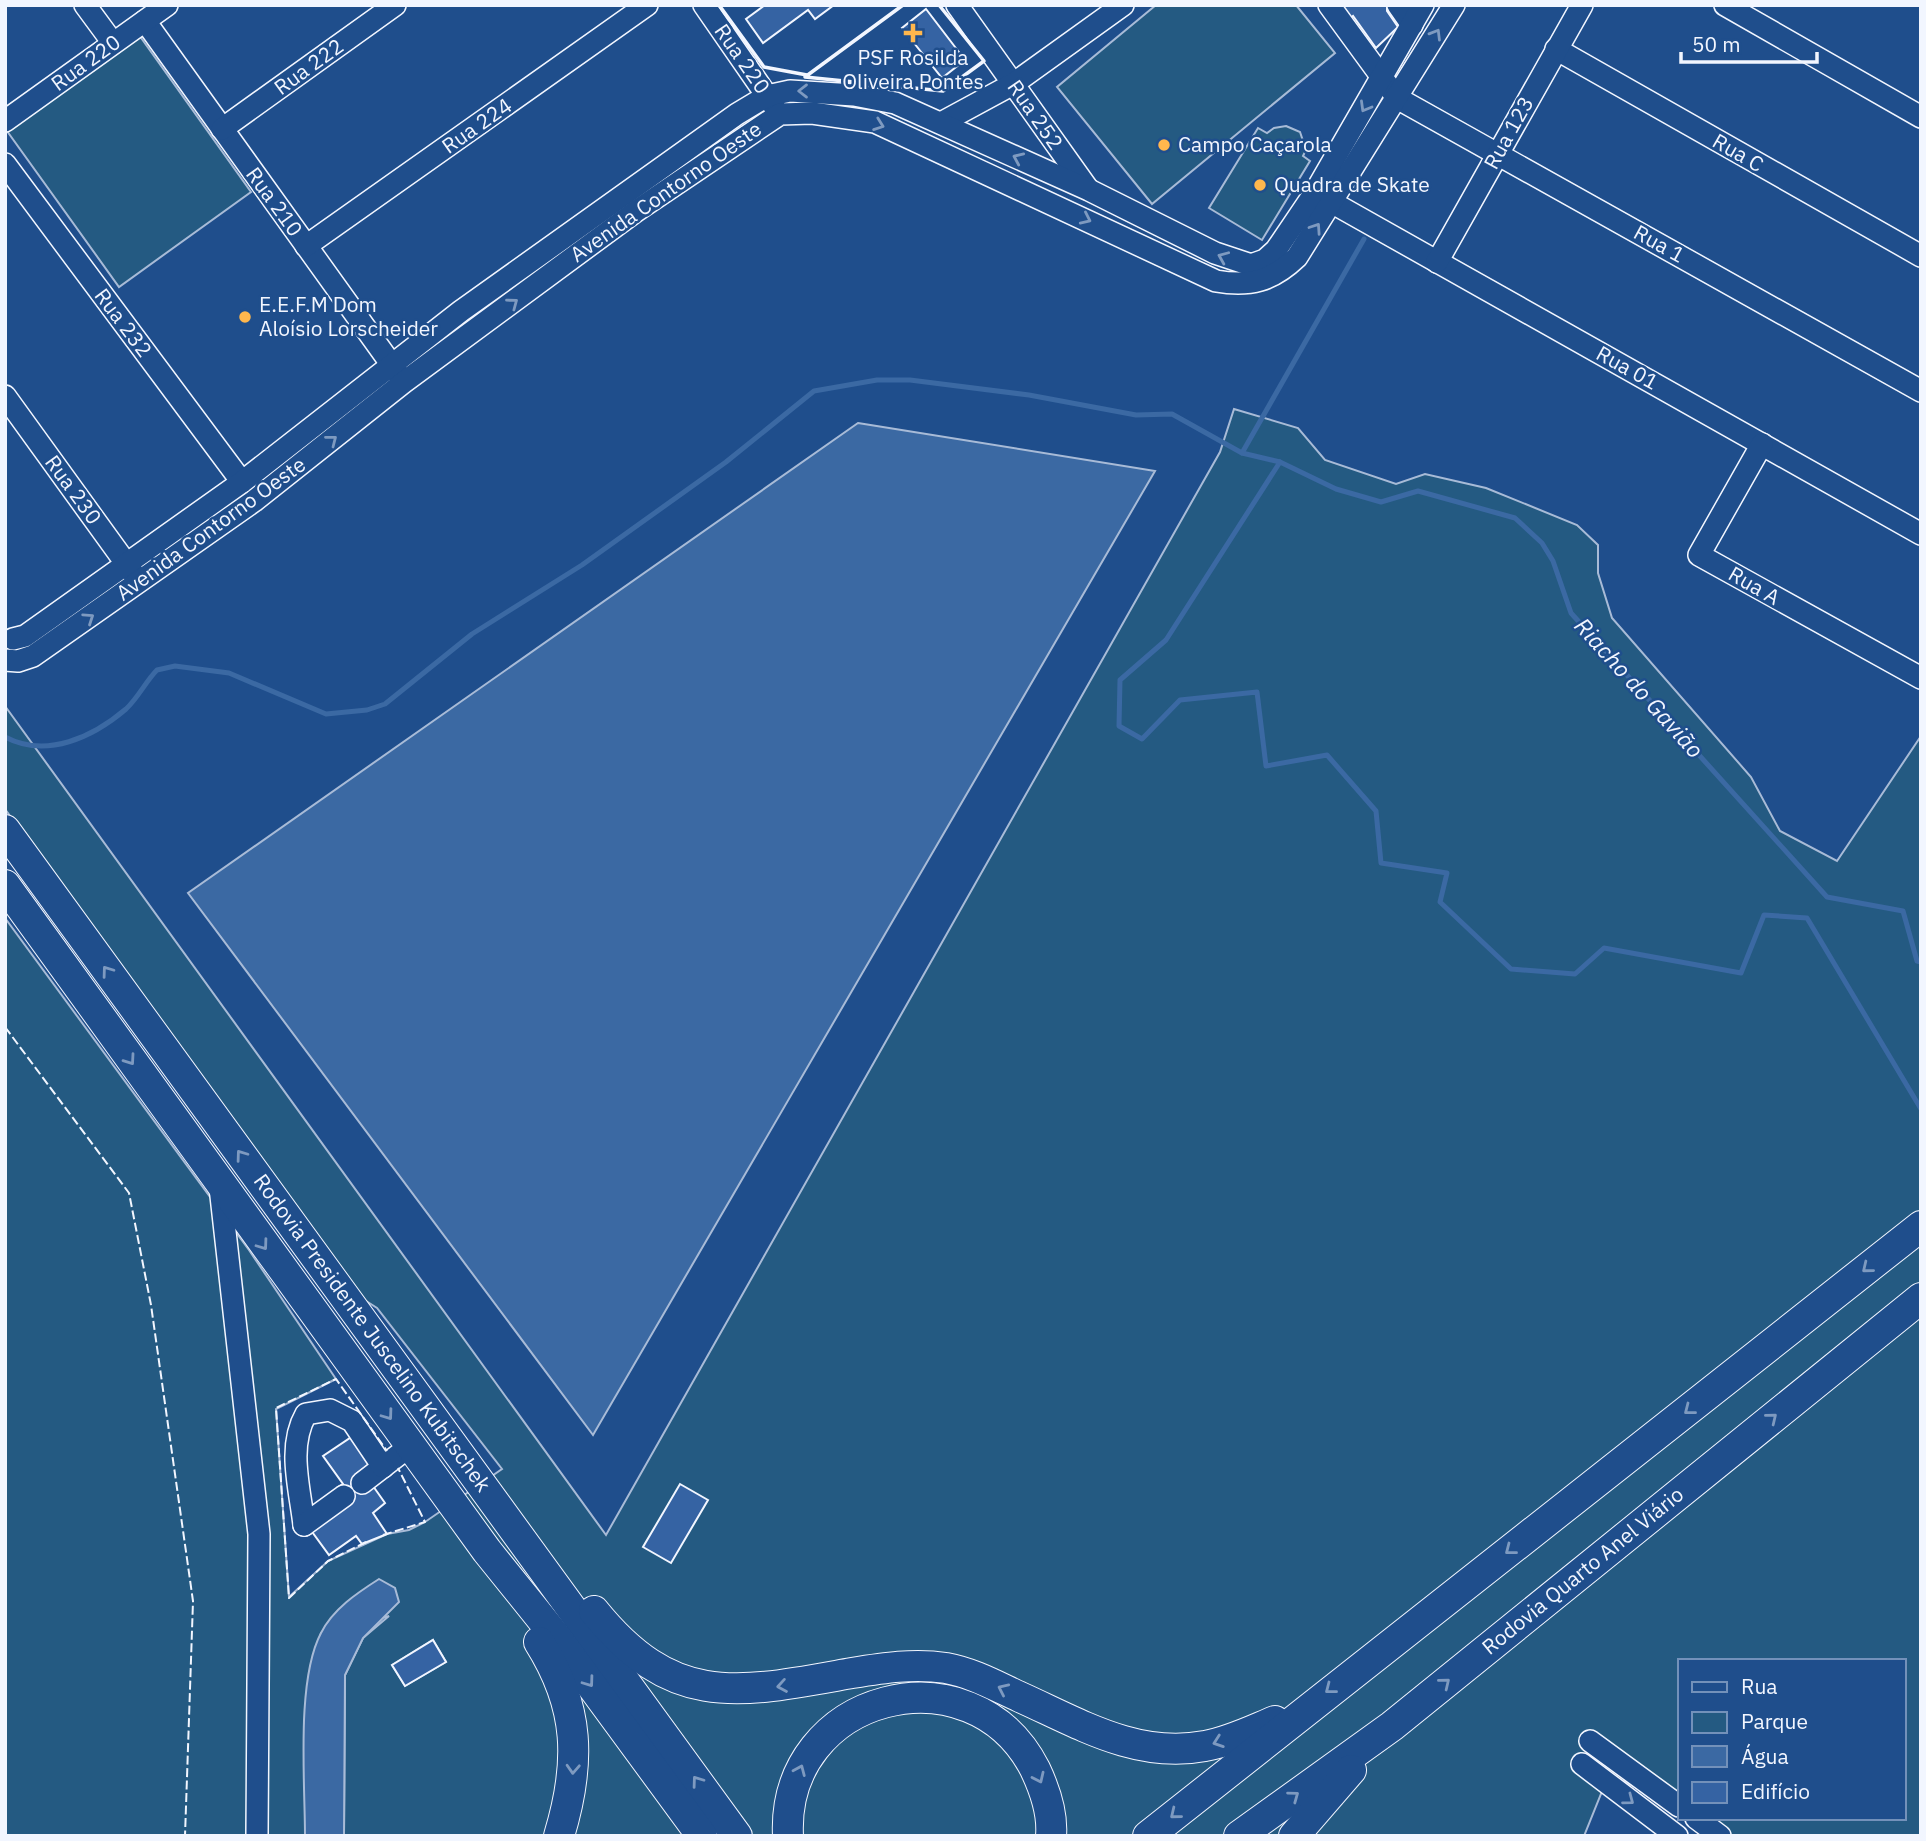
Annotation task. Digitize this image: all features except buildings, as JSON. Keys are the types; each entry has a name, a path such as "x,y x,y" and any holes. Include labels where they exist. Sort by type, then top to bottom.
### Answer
{"highway":[{"name":"Rodovia Presidente Juscelino Kubitschek","path":"5,830 737,1836"},
{"name":"Rodovia Presidente Juscelino Kubitschek","path":"5,885 410,1446 487,1551 553,1633 702,1836"},
{"path":"1148,1836 1305,1709 1921,1226"},
{"name":"Rodovia Quarto Anel Viário","path":"1238,1836 1392,1726 1921,1298"},
{"path":"487,1551 561,1679 571,1709 574,1742 572,1783 559,1836"},
{"path":"536,1558 551,1565 574,1587 608,1629 654,1668 680,1681 711,1688 763,1689 892,1667 926,1665 973,1675 1118,1741 1149,1748 1207,1746 1305,1709"},
{"path":"788,1836 790,1794 804,1759 833,1727 876,1705 924,1697 952,1701 977,1710 1009,1731 1030,1760 1044,1787 1052,1823 1051,1836"},
{"path":"1294,1836 1392,1726"}],"street":[{"path":"85,5 113,44"},
{"name":"Rua 220","path":"5,121 167,5"},
{"name":"Rua 222","path":"222,129 395,5"},
{"name":"Rua 224","path":"306,246 647,5"},
{"name":"Rua 220","path":"704,5 780,114"},
{"name":"Rua 252","path":"957,5 1089,190"},
{"path":"941,124 1013,83 1123,5"},
{"path":"1329,5 1397,98"},
{"path":"1398,5 1412,25"},
{"path":"1268,269 1276,250 1314,194 1423,5"},
{"path":"1268,269 1297,257 1454,5"},
{"name":"Rua 123","path":"1437,262 1582,5"},
{"path":"1725,5 1921,117"},
{"name":"Rua 210","path":"145,21 404,382"},
{"name":"Rua C","path":"1556,50 1921,256"},
{"name":"Avenida Contorno Oeste","path":"8,642 25,636 242,482 391,363 610,203 767,96 806,90 895,103 1089,190 1238,263 1268,269"},
{"name":"Rua 1","path":"1397,98 1921,391"},
{"name":"Avenida Contorno Oeste","path":"5,660 18,661 33,656 141,583 254,501 404,382 636,211 780,114 812,113 874,122 1216,281 1236,284 1268,269"},
{"name":"Rua 232","path":"5,164 242,482"},
{"name":"Rua 01","path":"1333,203 1921,534"},
{"name":"Rua 230","path":"5,396 141,583"},
{"name":"Rua A","path":"1762,444 1699,555 1920,679"},
{"path":"220,1186 259,1534 257,1836"},
{"path":"344,1496 304,1525 295,1448 298,1428 306,1414 330,1410 352,1421 383,1467"},
{"path":"362,1483 410,1446"},
{"path":"1590,1741 1678,1805"},
{"path":"1582,1764 1677,1836"},
{"path":"1699,1820 1720,1836"}],"green space":[{"name":"Campo Caçarola","path":"1156,5 1296,5 1335,53 1152,204 1057,87"},
{"path":"139,35 251,192 119,287 7,131"},
{"name":"Quadra de Skate","path":"1286,126 1300,132 1306,150 1303,156 1310,161 1262,240 1209,208 1258,128 1267,133 1274,128"},
{"path":"1234,409 1298,428 1325,460 1396,484 1425,474 1486,488 1577,525 1598,545 1598,573 1612,618 1751,777 1780,831 1837,861 1921,736 1921,1836 1733,1836 1701,1820 1905,1820 1905,1659 1678,1659 1678,1808 1609,1774 1584,1836 344,1836 345,1675 363,1638 389,1616 321,1633 309,1675 305,1836 5,1836 5,918 249,1250 336,1379 276,1409 289,1597 328,1561 387,1534 409,1530 425,1522 502,1469 377,1308 363,1299 5,809 5,706 606,1535 1220,452","holes":["433,1640 446,1662 405,1686 392,1665"]}],"water":[{"path":"858,423 1155,471 593,1435 188,893"},
{"path":"379,1579 395,1588 399,1602 363,1638 345,1675 344,1836 305,1836 305,1704 313,1653 332,1616 354,1596"}],"waterway":[{"path":"1242,453 1364,239"},
{"name":"Riacho do Gavião","path":"5,737 37,746 69,742 84,736 126,709 157,670 175,666 229,673 326,714 367,710 385,704 472,634 582,565 726,462 814,391 877,380 910,380 1029,395 1136,415 1172,414 1242,453 1280,462 1336,489 1381,502 1418,491 1515,518 1542,543 1553,561 1571,613 1827,897 1903,911 1917,961 1921,962"},
{"path":"1280,462 1166,640 1120,680 1119,726 1142,739 1180,700 1257,692 1266,766 1327,755 1376,811 1381,863 1447,873 1440,902 1511,969 1575,974 1604,948 1741,973 1764,915 1807,918 1921,1109"}],"fence":[{"path":"5,1027 129,1193 151,1305 193,1601 185,1836"},
{"path":"366,1542 328,1561 289,1598 276,1408 336,1379 387,1451"},
{"path":"383,1535 425,1522 398,1468"}],"wall":[{"path":"719,5 764,67 807,75"},
{"path":"903,5 805,77 943,91 984,61 939,5"}],"place":[{"name":"PSF Rosilda Oliveira Pontes","path":"913,33"},
{"name":"Campo Caçarola","path":"1164,145"},
{"name":"Quadra de Skate","path":"1260,185"},
{"name":"E.E.F.M Dom Aloísio Lorscheider","path":"245,317"}]}
